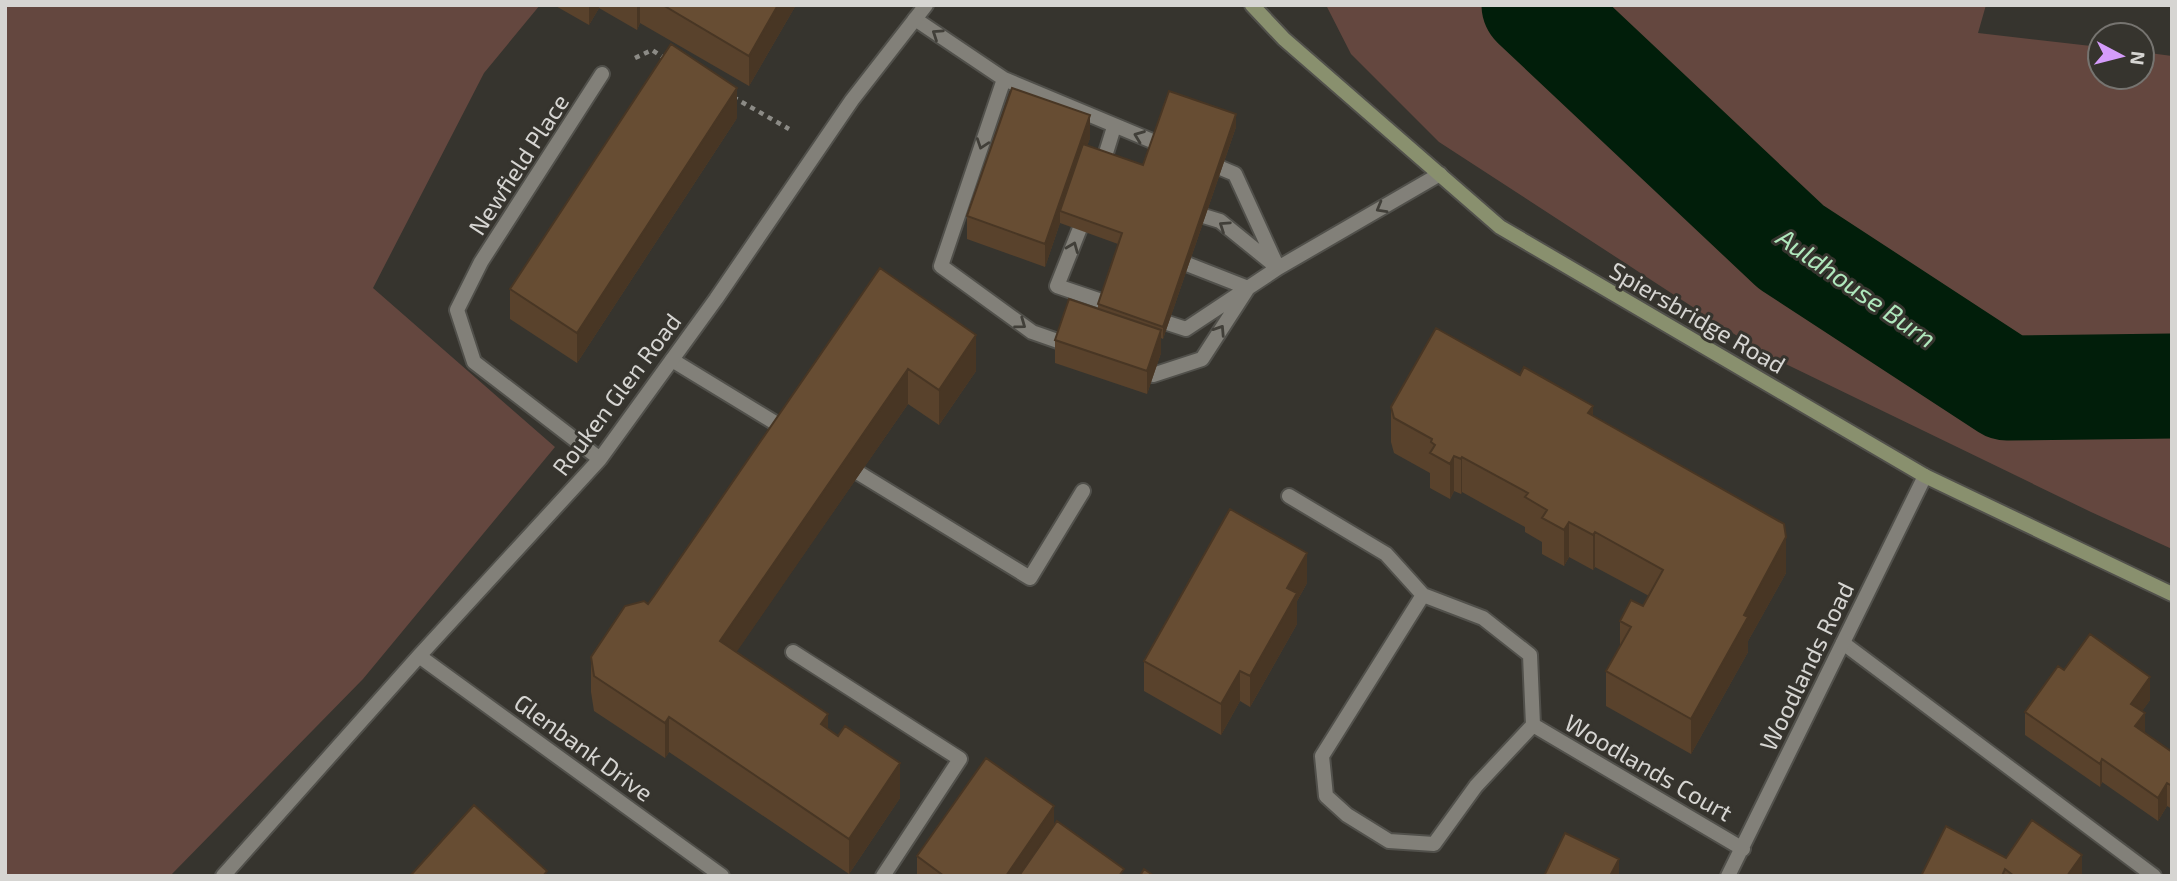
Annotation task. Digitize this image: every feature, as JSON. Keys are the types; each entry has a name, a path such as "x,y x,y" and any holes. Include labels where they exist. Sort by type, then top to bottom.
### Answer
{"main road":[{"name":"Spiersbridge Road","path":"1252,5 1284,39 1500,227 1925,476 2172,594"}],"street":[{"name":"Rouken Glen Road","path":"223,876 419,656 600,459 716,299 852,100 926,5"},
{"path":"915,19 1004,79 1114,127 1235,174 1278,268"},
{"name":"Newfield Place","path":"600,459 474,362 457,310 481,262 602,74"},
{"path":"1004,79 941,266 1032,332 1088,352"},
{"path":"1108,185 1097,181 1114,127"},
{"path":"1090,202 1088,226 1057,286 1186,329 1278,268 1440,173"},
{"path":"1168,204 1220,221 1278,268"},
{"path":"1158,253 1248,288"},
{"path":"1127,366 1153,375 1202,359 1248,288"},
{"path":"672,359 803,440"},
{"path":"827,454 1030,578 1083,491"},
{"name":"Woodlands Road","path":"1728,876 1925,476"},
{"path":"1289,496 1386,554 1423,595"},
{"name":"Woodlands Court","path":"1423,595 1483,618 1530,655 1533,725 1476,786 1434,844 1389,841 1348,815 1326,796 1322,756 1423,595"},
{"path":"1843,643 2154,876"},
{"path":"793,652 960,758 883,876"},
{"name":"Glenbank Drive","path":"419,656 722,876"},
{"name":"Woodlands Court","path":"1533,725 1742,849"}],"path":[{"path":"602,74 652,50 676,64"},
{"path":"724,92 820,147"}],"shaded area":[{"path":"5,5 540,5 484,73 373,288 555,447 363,679 170,876 5,876"},
{"path":"1326,5 1986,5 1978,33 2086,45 2086,91 2156,91 2156,54 2172,56 2172,549 1765,354 1439,142 1351,54"}],"building":[{"path":"663,5 778,5 749,56"},
{"path":"671,44 737,88 577,333 510,289"},
{"path":"1012,88 1090,115 1045,244 967,216"},
{"path":"1169,91 1236,114 1163,327 1098,304 1122,233 1060,211 1083,144 1143,165"},
{"path":"880,268 976,335 939,390 908,369 720,641 828,714 821,724 838,736 845,726 900,763 849,839 669,717 665,723 594,676 591,657 625,606 644,601 648,604 654,596"},
{"path":"1069,299 1161,330 1147,371 1055,340"},
{"path":"1436,328 1520,375 1524,367 1593,406 1588,413 1784,524 1786,537 1744,615 1748,617 1691,719 1606,671 1631,627 1620,621 1631,600 1643,606 1663,570 1595,532 1593,535 1569,522 1564,530 1542,518 1547,510 1525,497 1528,493 1462,457 1461,459 1454,456 1450,464 1430,453 1435,445 1431,442 1432,439 1394,418 1391,407"},
{"path":"1230,509 1307,553 1287,588 1297,593 1250,676 1240,671 1221,704 1144,661"},
{"path":"2090,634 2150,677 2131,704 2145,713 2135,726 2172,752 2172,786 2167,783 2158,798 2102,759 2100,764 2025,712 2058,666 2064,670"},
{"path":"986,758 1054,806 1006,876 944,876 917,856"},
{"path":"474,805 547,871 543,876 410,876"},
{"path":"2032,820 2082,855 2067,876 2014,876 2005,869 2002,876 1921,876 1946,826 2006,858"},
{"path":"1057,821 1124,869 1119,876 1019,876"},
{"path":"1565,833 1619,859 1610,876 1544,876"},
{"path":"1144,869 1154,876 1140,876"}],"waterway":[{"name":"Auldhouse Burn","path":"1534,5 1791,247 2007,388 2172,386"}]}
